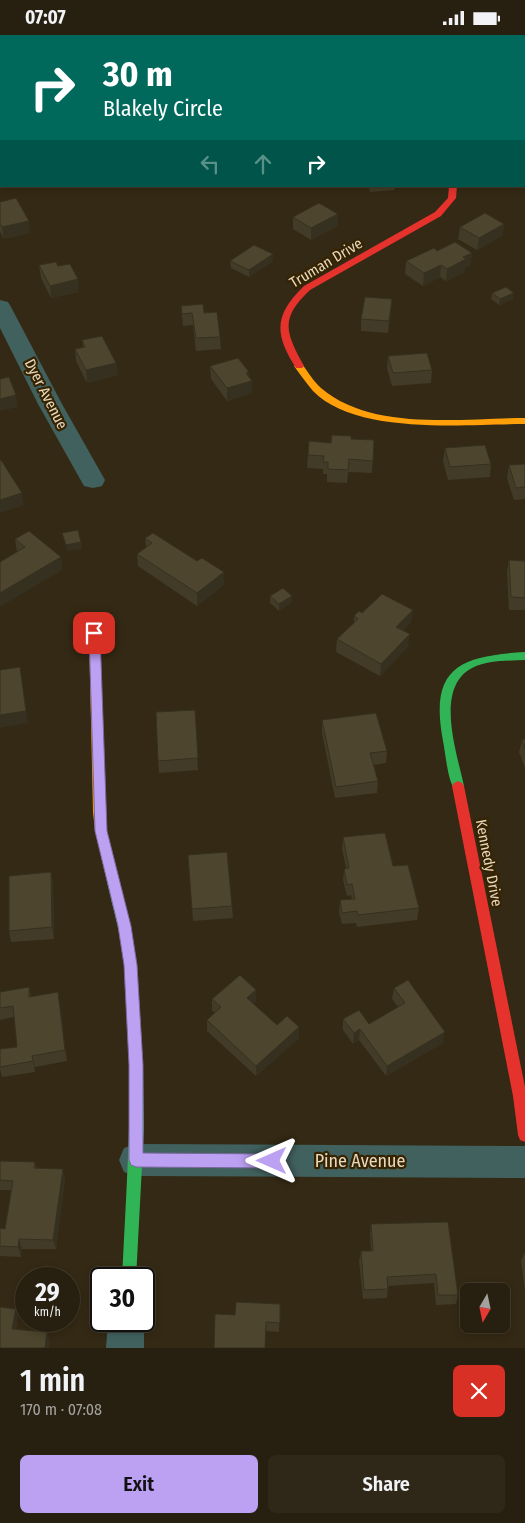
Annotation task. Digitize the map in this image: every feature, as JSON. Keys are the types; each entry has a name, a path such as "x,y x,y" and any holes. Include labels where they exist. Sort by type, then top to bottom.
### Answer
{"street":[{"name":"Truman Drive","path":"453,187 454,191 450,203 438,214 308,288 293,300 288,306 283,320 286,343 312,385 338,406 359,415 399,420 525,421"},
{"name":"Dyer Avenue","path":"0,307 53,410 92,479"},
{"path":"94,633 101,831 124,926 130,965 136,1065 136,1160 130,1267"},
{"name":"Kennedy Drive","path":"525,656 483,657 470,662 459,669 450,679 443,701 520,1096 525,1135"},
{"name":"Pine Avenue","path":"136,1160 525,1162"},
{"path":"125,1348 126,1332"}],"building":[{"path":"16,198 29,221 2,227 0,223 0,202"},
{"path":"319,203 338,214 311,228 293,217"},
{"path":"485,213 504,224 479,238 460,227"},
{"path":"455,242 472,253 463,257 466,259 447,269 441,265 424,273 406,261 434,248 437,251"},
{"path":"254,245 273,254 249,270 230,261"},
{"path":"56,262 58,266 70,264 78,279 50,286 39,265"},
{"path":"506,287 514,293 500,299 492,293"},
{"path":"365,297 392,299 389,321 361,319"},
{"path":"203,304 204,313 217,312 220,337 196,338 192,313 182,314 181,306"},
{"path":"102,336 116,363 86,370 75,349 85,347 82,340"},
{"path":"427,353 432,370 393,373 388,356"},
{"path":"238,358 249,372 246,373 252,381 227,388 210,366"},
{"path":"9,377 16,395 0,399 0,379"},
{"path":"332,435 351,436 351,439 374,440 373,461 349,459 348,470 328,469 328,462 323,462 324,456 308,455 309,441 331,443"},
{"path":"485,445 491,464 450,467 445,448"},
{"path":"0,460 22,493 0,500"},
{"path":"525,464 525,487 516,488 509,465"},
{"path":"78,530 81,542 66,545 62,533"},
{"path":"29,531 61,557 0,593 0,562 25,547 15,539"},
{"path":"153,533 197,561 202,558 224,572 197,593 137,554 152,543 145,538"},
{"path":"509,560 525,561 525,598 511,597"},
{"path":"283,588 292,596 279,604 270,596"},
{"path":"382,594 413,610 396,627 410,634 381,664 337,639 358,619 354,616 359,611 362,613"},
{"path":"20,667 26,711 0,715 0,670"},
{"path":"195,710 198,758 158,761 156,712"},
{"path":"376,713 387,751 370,753 378,781 336,787 322,720"},
{"path":"385,833 393,866 408,865 419,908 358,915 357,911 342,913 340,900 355,899 352,884 347,885 344,869 349,868 343,837"},
{"path":"227,852 232,906 192,909 188,855"},
{"path":"51,872 52,927 9,931 9,876"},
{"path":"240,975 256,990 247,998 277,1025 287,1016 299,1027 256,1066 207,1020 221,1007 212,999"},
{"path":"408,980 445,1032 387,1066 360,1029 354,1033 343,1019 359,1010 369,1024 405,1003 394,988"},
{"path":"29,987 29,997 58,992 65,1050 32,1056 33,1061 0,1067 0,1049 17,1047 13,1006 0,1008 0,992"},
{"path":"0,1161 35,1162 34,1168 63,1169 53,1240 19,1239 18,1247 0,1246 0,1228 5,1229 13,1181 0,1180"},
{"path":"448,1222 458,1295 438,1295 436,1274 387,1277 388,1289 364,1290 361,1251 373,1251 371,1224"},
{"path":"236,1302 280,1304 280,1323 266,1322 265,1348 214,1348 215,1314 235,1315"},
{"path":"0,1307 15,1309 12,1329 15,1329 15,1332 47,1332 45,1348 0,1348"}],"traffic: fast":[{"path":"458,786 447,734 445,711 446,692 454,676 468,665 491,658 525,656"},
{"path":"112,877 131,965 136,1065 137,1128 130,1267"}],"traffic: slow":[{"path":"299,366 317,390 341,406 369,415 400,421 525,421"},
{"path":"94,633 99,812 101,831 112,877"}],"traffic: jam":[{"path":"299,366 288,344 284,325 285,316 297,298 307,288 438,214 452,198 453,187"},
{"path":"458,786 520,1096 525,1135"}],"route":[{"path":"94,633 101,831 124,926 130,965 136,1065 136,1160 272,1161"}]}
